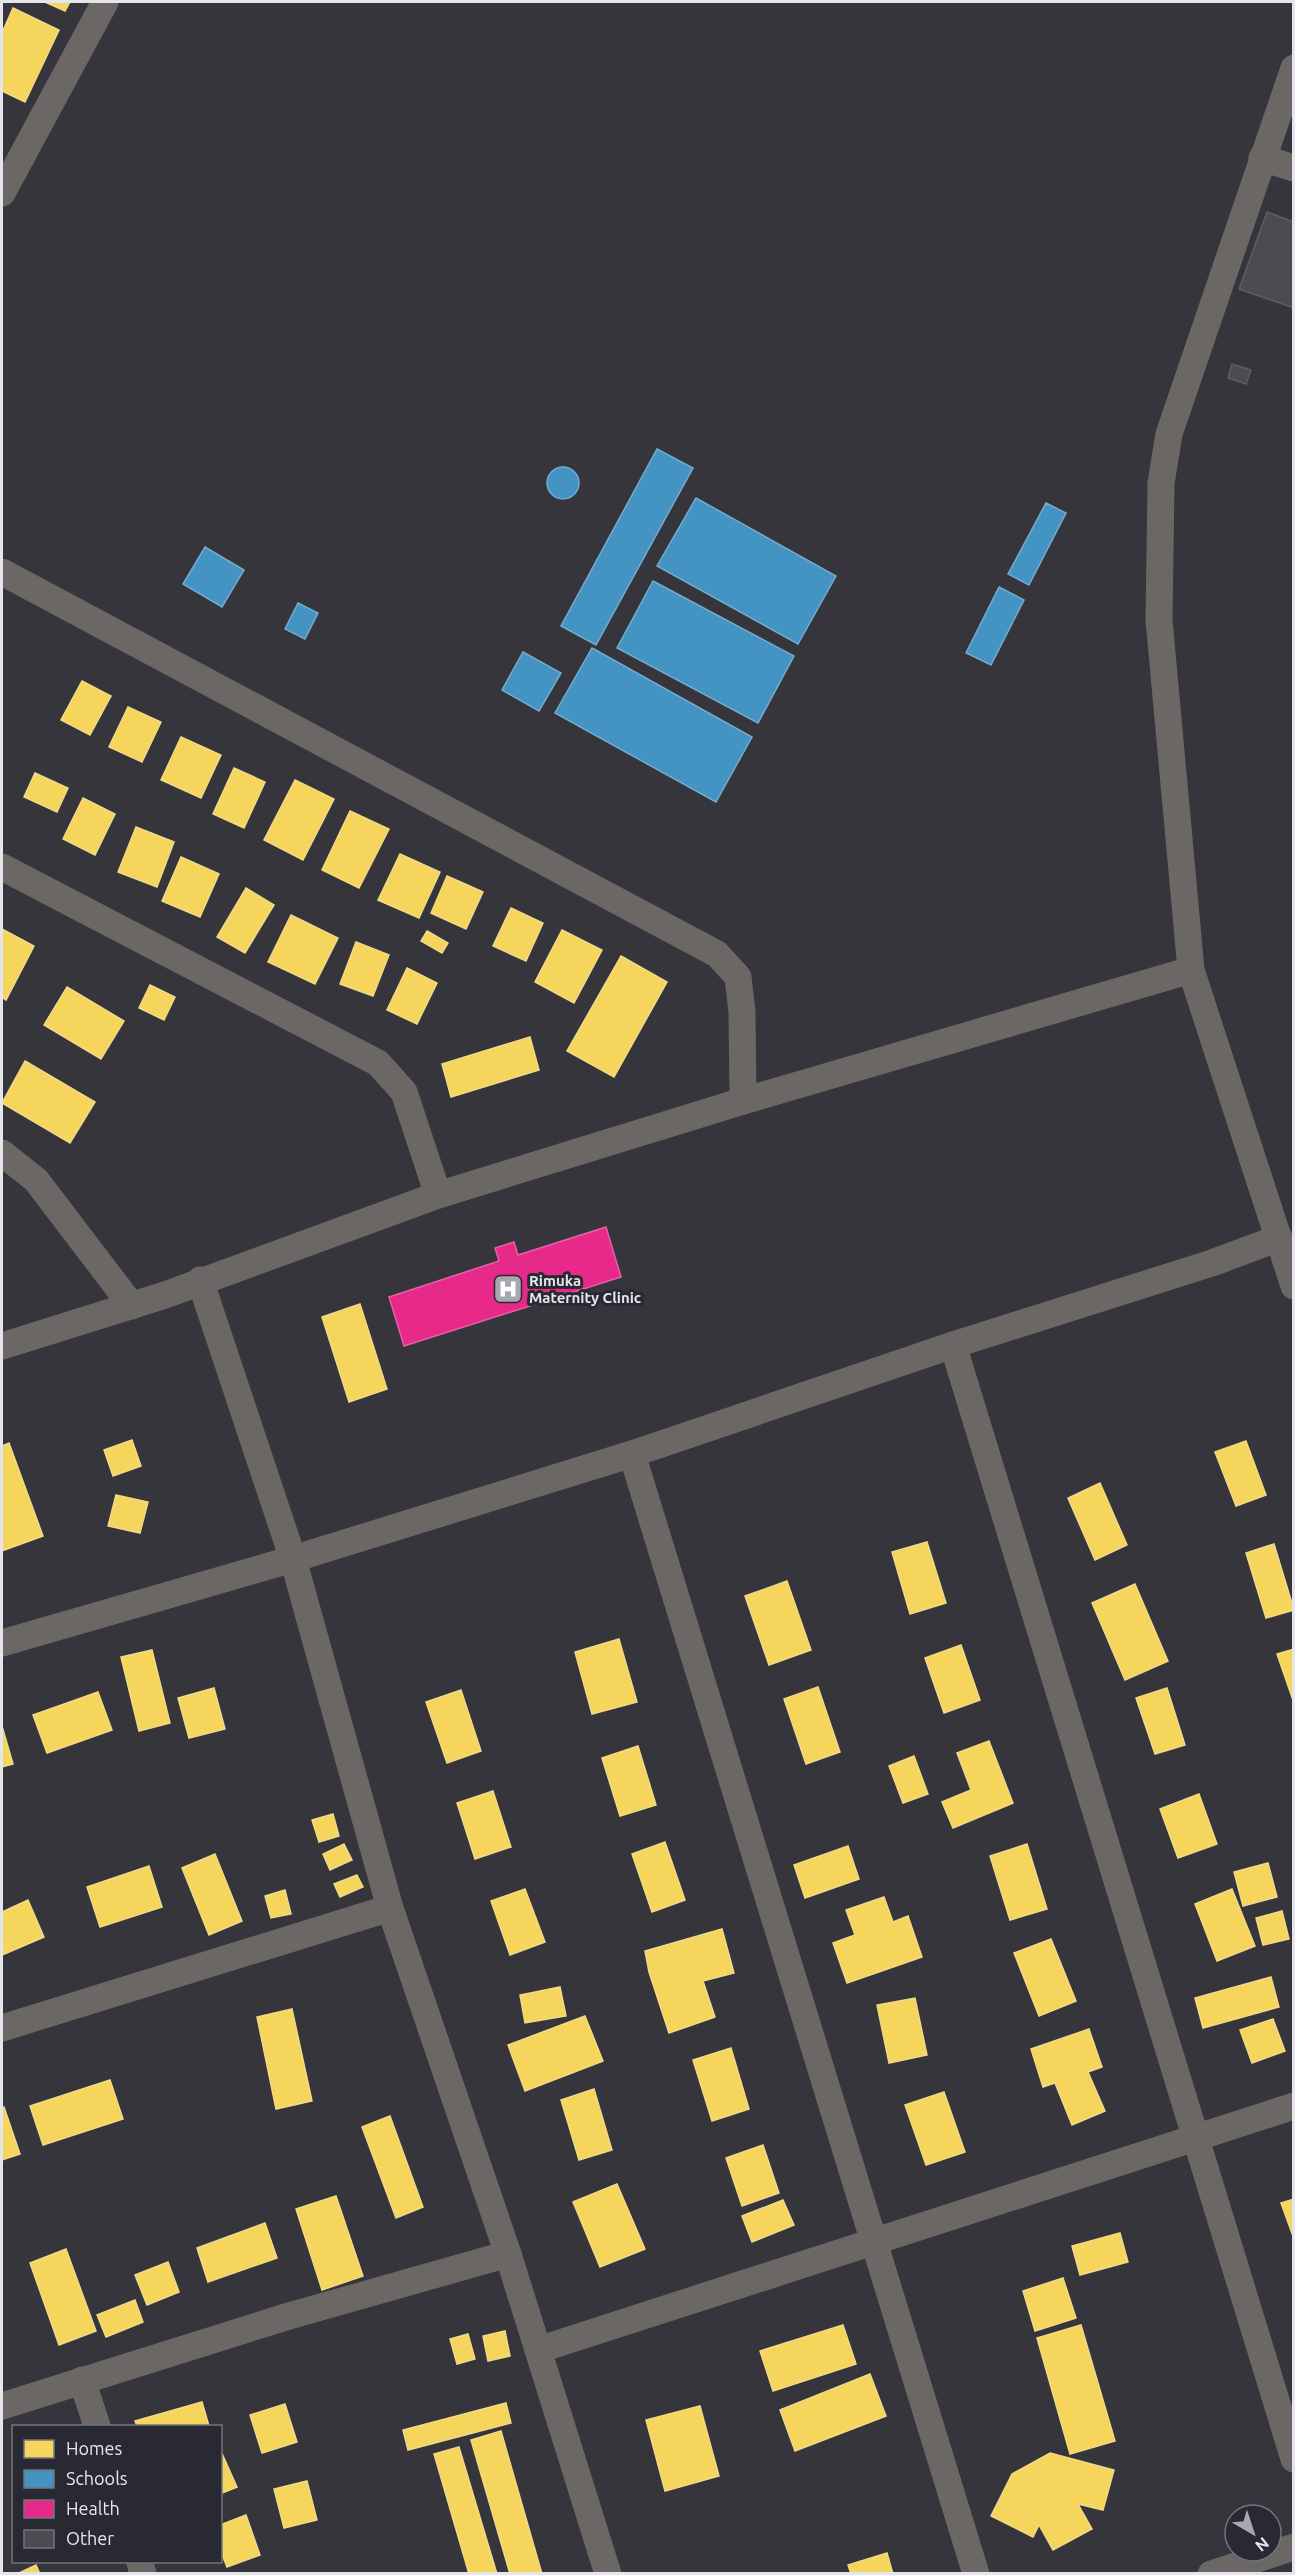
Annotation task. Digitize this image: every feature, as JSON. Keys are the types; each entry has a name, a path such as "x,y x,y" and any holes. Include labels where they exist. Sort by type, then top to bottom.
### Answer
{"street":[{"path":"2,193 105,2"},
{"path":"1293,68 1169,434 1161,483 1159,620 1191,970 1293,1286"},
{"path":"1262,158 1293,168"},
{"path":"2,572 717,954 738,977 742,1012 743,1101"},
{"path":"2,867 378,1063 404,1092 438,1195"},
{"path":"2,1346 132,1306 438,1195 743,1101 1191,970"},
{"path":"2,1153 36,1180 132,1306"},
{"path":"2,1643 293,1559 632,1454 953,1345 1212,1263 1279,1238"},
{"path":"200,1280 293,1559 390,1908 508,2254 608,2574"},
{"path":"953,1345 1293,2459"},
{"path":"632,1454 976,2574"},
{"path":"2,2028 390,1908"},
{"path":"538,2350 1293,2106"},
{"path":"2,2406 289,2316 508,2254"},
{"path":"82,2380 96,2425"},
{"path":"1211,2574 1293,2547"}],"building: Homes":[{"path":"45,2 70,2 65,11"},
{"path":"13,8 59,30 25,102 2,91 2,33"},
{"path":"82,681 111,696 90,735 61,720"},
{"path":"128,707 161,722 142,762 109,747"},
{"path":"181,737 221,755 201,798 161,780"},
{"path":"234,768 265,782 244,828 213,814"},
{"path":"35,773 68,788 57,812 24,797"},
{"path":"295,780 334,799 303,860 264,840"},
{"path":"83,798 115,814 95,855 63,839"},
{"path":"350,811 389,829 359,888 322,870"},
{"path":"136,827 174,842 157,887 118,872"},
{"path":"400,854 440,872 419,918 378,900"},
{"path":"181,857 219,874 200,917 162,901"},
{"path":"447,876 483,892 466,929 431,913"},
{"path":"246,888 274,905 245,953 217,937"},
{"path":"511,908 543,923 526,961 493,946"},
{"path":"291,915 338,938 315,984 268,962"},
{"path":"2,929 34,946 6,1000 2,997"},
{"path":"562,930 602,950 574,1003 535,982"},
{"path":"427,931 448,943 442,953 421,941"},
{"path":"356,942 389,955 373,996 340,984"},
{"path":"621,956 667,982 614,1077 567,1051"},
{"path":"407,968 437,983 417,1024 387,1010"},
{"path":"150,985 175,997 164,1020 139,1008"},
{"path":"67,987 124,1021 101,1059 44,1025"},
{"path":"530,1037 539,1070 451,1097 442,1064"},
{"path":"25,1061 95,1102 70,1143 2,1103"},
{"path":"360,1304 387,1389 349,1402 322,1317"},
{"path":"132,1440 141,1466 113,1476 104,1450"},
{"path":"1246,1441 1266,1495 1236,1506 1215,1452"},
{"path":"9,1443 43,1536 2,1551 2,1446"},
{"path":"1100,1483 1127,1545 1095,1560 1068,1498"},
{"path":"116,1495 148,1502 140,1533 108,1526"},
{"path":"927,1542 946,1603 910,1614 892,1552"},
{"path":"1274,1544 1294,1610 1266,1618 1246,1553"},
{"path":"787,1581 811,1650 769,1665 745,1596"},
{"path":"1135,1584 1168,1661 1125,1680 1092,1603"},
{"path":"619,1639 637,1702 592,1714 575,1652"},
{"path":"961,1645 980,1700 944,1713 925,1658"},
{"path":"1294,1649 1294,1703 1277,1654"},
{"path":"152,1650 170,1723 139,1731 121,1657"},
{"path":"818,1687 840,1752 806,1764 784,1699"},
{"path":"214,1688 225,1729 189,1738 178,1698"},
{"path":"1167,1688 1185,1745 1155,1754 1136,1698"},
{"path":"461,1690 481,1751 447,1763 426,1702"},
{"path":"98,1692 112,1730 47,1753 33,1715"},
{"path":"2,1726 13,1764 2,1767"},
{"path":"989,1741 1013,1803 953,1828 942,1802 971,1790 957,1753"},
{"path":"638,1746 656,1805 620,1816 602,1758"},
{"path":"914,1756 928,1794 903,1803 889,1766"},
{"path":"493,1791 511,1847 475,1859 457,1803"},
{"path":"1199,1794 1217,1844 1178,1858 1160,1809"},
{"path":"333,1814 339,1836 319,1842 312,1820"},
{"path":"665,1842 685,1900 652,1912 632,1854"},
{"path":"344,1844 352,1860 330,1870 323,1854"},
{"path":"1027,1844 1047,1909 1010,1920 990,1856"},
{"path":"848,1846 859,1879 805,1898 794,1865"},
{"path":"215,1854 242,1921 209,1935 182,1868"},
{"path":"1268,1863 1277,1897 1243,1906 1234,1872"},
{"path":"149,1866 162,1907 100,1927 87,1887"},
{"path":"357,1875 363,1887 340,1897 334,1884"},
{"path":"525,1889 545,1942 510,1955 491,1901"},
{"path":"1232,1889 1255,1946 1217,1961 1195,1904"},
{"path":"285,1890 291,1914 271,1918 265,1896"},
{"path":"884,1897 893,1922 908,1916 922,1957 847,1983 833,1943 855,1935 846,1910"},
{"path":"28,1900 44,1937 2,1955 2,1912"},
{"path":"1282,1911 1289,1939 1263,1945 1256,1918"},
{"path":"722,1929 734,1973 703,1981 715,2017 669,2033 649,1972 645,1951"},
{"path":"1051,1939 1076,2001 1039,2016 1014,1953"},
{"path":"1271,1977 1279,2007 1203,2028 1195,1998"},
{"path":"560,1987 566,2016 525,2023 520,1995"},
{"path":"915,1998 927,2055 889,2063 877,2005"},
{"path":"292,2009 312,2101 276,2109 257,2017"},
{"path":"585,2016 603,2061 525,2091 508,2045"},
{"path":"1273,2019 1285,2051 1252,2063 1240,2030"},
{"path":"1089,2029 1102,2067 1088,2072 1105,2111 1072,2125 1055,2083 1043,2087 1031,2049"},
{"path":"731,2048 749,2109 712,2121 693,2060"},
{"path":"110,2080 123,2119 43,2145 30,2106"},
{"path":"594,2089 612,2150 579,2160 561,2100"},
{"path":"944,2092 965,2152 926,2165 905,2105"},
{"path":"4,2107 20,2154 2,2160 2,2108"},
{"path":"390,2116 423,2207 396,2218 362,2127"},
{"path":"763,2145 779,2193 742,2206 726,2158"},
{"path":"617,2184 645,2249 600,2267 573,2202"},
{"path":"336,2196 363,2276 322,2290 296,2209"},
{"path":"1294,2199 1294,2239 1281,2203"},
{"path":"783,2200 794,2225 752,2242 742,2216"},
{"path":"265,2223 277,2258 208,2282 197,2248"},
{"path":"1120,2233 1128,2262 1080,2275 1072,2246"},
{"path":"66,2249 96,2331 59,2345 30,2263"},
{"path":"168,2262 179,2292 147,2305 135,2275"},
{"path":"1063,2278 1076,2318 1035,2331 1023,2291"},
{"path":"135,2300 143,2322 106,2337 97,2315"},
{"path":"843,2325 856,2364 773,2391 760,2351"},
{"path":"1081,2325 1115,2441 1070,2454 1037,2338"},
{"path":"505,2331 510,2356 488,2361 483,2336"},
{"path":"468,2334 475,2359 457,2364 450,2339"},
{"path":"870,2374 886,2416 795,2451 780,2410"},
{"path":"202,2402 209,2425 137,2425 135,2421"},
{"path":"506,2403 511,2423 408,2450 403,2430"},
{"path":"285,2404 297,2442 262,2453 250,2415"},
{"path":"700,2406 719,2476 665,2491 646,2420"},
{"path":"501,2431 542,2574 510,2574 471,2440"},
{"path":"459,2447 497,2574 469,2574 434,2454"},
{"path":"222,2453 237,2487 222,2493"},
{"path":"1050,2453 1114,2470 1103,2510 1078,2504 1092,2529 1053,2550 1039,2525 1033,2537 991,2516 1012,2474"},
{"path":"307,2481 317,2520 284,2528 274,2489"},
{"path":"246,2515 260,2555 227,2567 222,2554 222,2524"},
{"path":"887,2553 893,2574 851,2574 848,2565"},
{"path":"36,2565 40,2574 17,2574"}],"building: Schools":[{"path":"657,449 693,468 596,645 561,626"},
{"path":"563,467 574,472 579,483 574,494 563,499 552,494 547,483 552,472"},
{"path":"696,498 836,576 798,644 657,566"},
{"path":"1046,503 1066,513 1029,585 1008,574"},
{"path":"205,547 244,570 222,607 183,584"},
{"path":"653,581 794,656 758,723 617,648"},
{"path":"999,587 1024,600 991,665 966,653"},
{"path":"298,603 318,613 305,639 285,629"},
{"path":"592,648 752,737 716,802 555,713"},
{"path":"523,652 561,673 539,711 502,690"}],"building: Health":[{"path":"606,1227 621,1277 404,1346 389,1297 499,1261 495,1248 514,1242 518,1255"}],"building: Other":[{"path":"1267,212 1294,222 1294,308 1239,289"},
{"path":"1232,364 1251,370 1246,384 1228,378"}],"place":[{"name":"Rimuka Maternity Clinic","path":"508,1289"}]}
